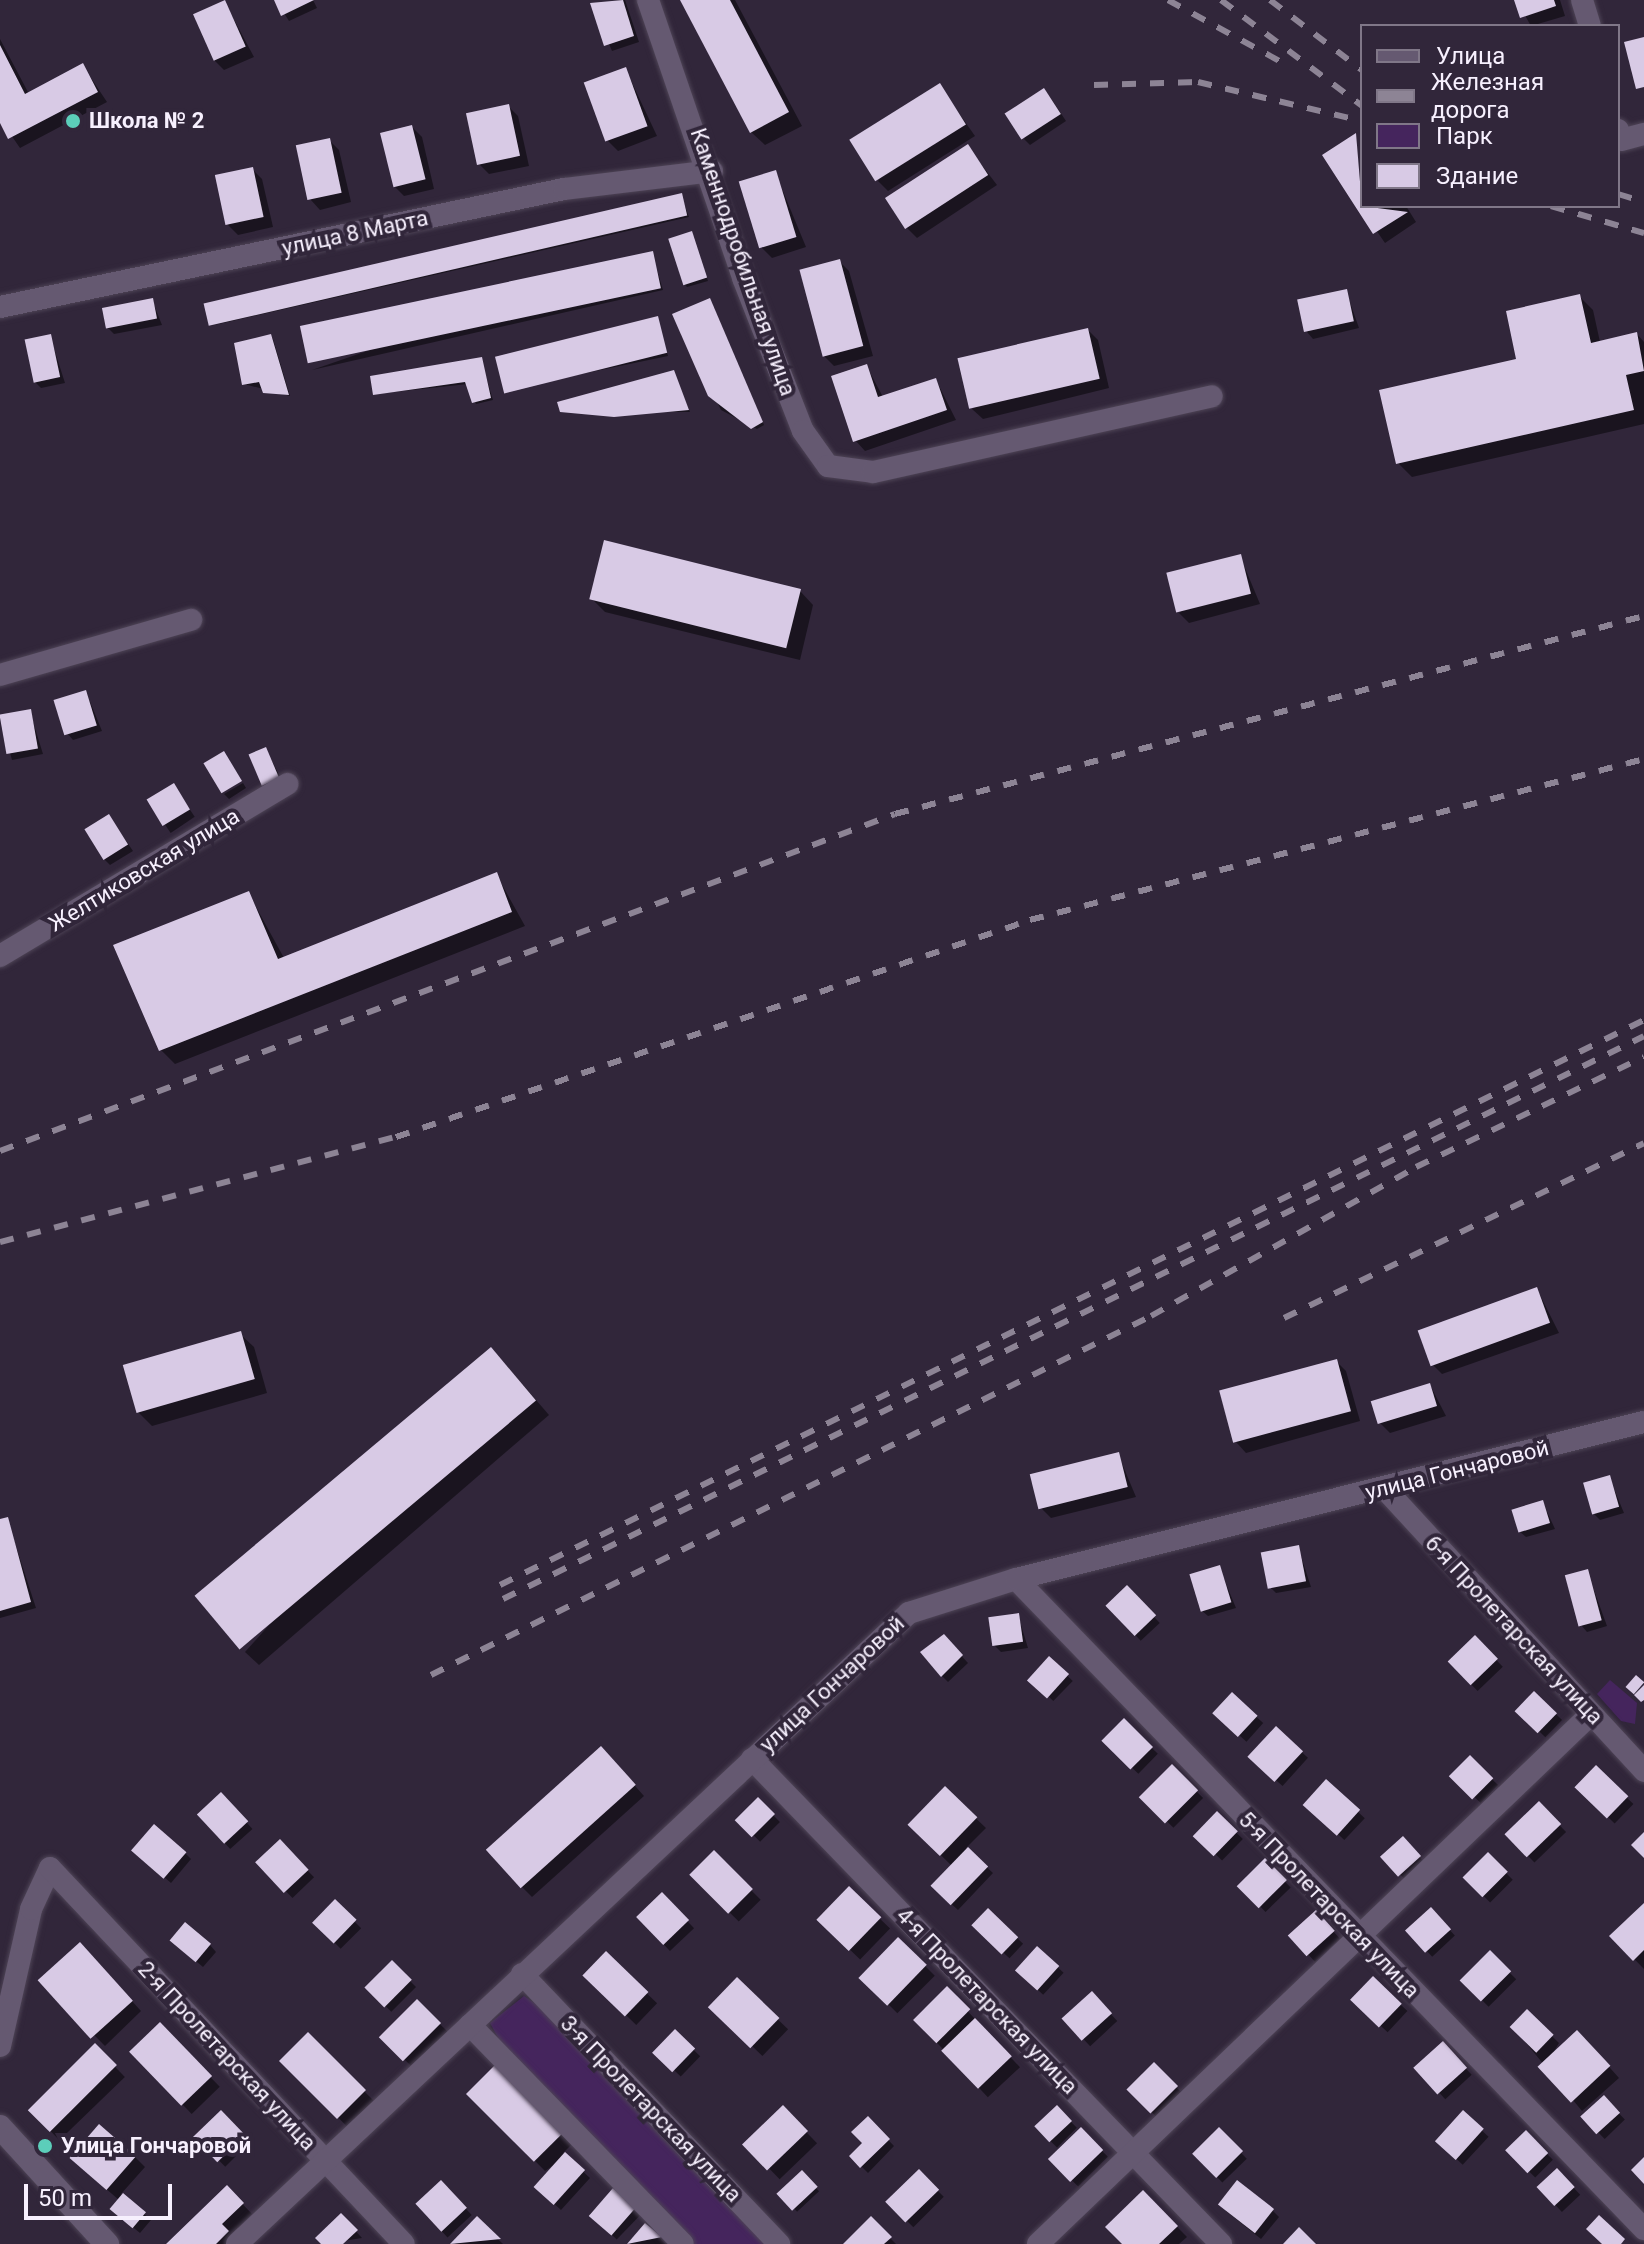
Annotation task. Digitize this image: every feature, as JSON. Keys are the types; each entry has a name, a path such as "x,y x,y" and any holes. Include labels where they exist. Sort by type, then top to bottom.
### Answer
{"main road":[{"path":"0,2127 107,2244"}],"street":[{"name":"Каменнодробильная улица","path":"648,0 803,431 828,466 873,472 1212,396"},
{"path":"1582,0 1589,24"},
{"path":"1620,135 1644,134"},
{"name":"улица 8 Марта","path":"0,307 564,189 712,171"},
{"path":"0,675 191,620"},
{"name":"Желтиковская улица","path":"0,956 287,784"},
{"name":"улица Гончаровой","path":"237,2244 328,2163 522,1974 909,1613 1016,1579 1644,1422"},
{"name":"6-я Пролетарская улица","path":"1385,1489 1644,1771"},
{"name":"5-я Пролетарская улица","path":"1016,1579 1644,2229"},
{"path":"1038,2244 1591,1714"},
{"name":"4-я Пролетарская улица","path":"752,1759 1221,2244"},
{"name":"2-я Пролетарская улица","path":"0,2046 31,1909 50,1868 404,2244"},
{"name":"3-я Пролетарская улица","path":"522,1974 779,2244"},
{"path":"470,2025 683,2244"}],"green space":[{"path":"1610,1680 1637,1703 1635,1724 1621,1721 1597,1694"},
{"path":"524,1996 558,2019 771,2244 690,2244 502,2045 490,2023"}],"building":[{"path":"225,0 246,47 214,61 193,14"},
{"path":"274,0 314,0 281,16"},
{"path":"623,0 634,36 604,46 590,3"},
{"path":"680,0 730,0 789,112 750,133"},
{"path":"1514,0 1554,0 1556,6 1520,18"},
{"path":"1644,37 1644,87 1636,89 1624,42"},
{"path":"0,45 25,94 83,63 98,92 8,139 0,123"},
{"path":"626,67 648,126 605,142 584,82"},
{"path":"940,83 966,125 875,181 849,140"},
{"path":"1044,88 1061,114 1021,140 1005,114"},
{"path":"509,104 520,156 477,165 466,113"},
{"path":"412,125 426,179 394,187 380,133"},
{"path":"1356,133 1360,208 1408,212 1373,234 1322,155"},
{"path":"330,138 342,193 307,200 296,145"},
{"path":"968,144 988,175 905,229 885,198"},
{"path":"253,167 264,217 225,225 215,175"},
{"path":"776,170 796,237 759,248 739,181"},
{"path":"682,193 687,215 209,326 204,303"},
{"path":"692,231 707,278 683,285 668,239"},
{"path":"653,251 661,288 308,363 300,326"},
{"path":"840,259 863,346 823,357 799,270"},
{"path":"1347,289 1354,321 1304,332 1297,300"},
{"path":"1580,294 1591,343 1637,332 1644,371 1626,375 1634,410 1396,464 1379,390 1516,359 1506,311"},
{"path":"153,298 157,319 106,329 102,308"},
{"path":"710,298 763,422 751,429 708,396 672,314"},
{"path":"658,316 667,353 504,394 495,357"},
{"path":"1088,328 1100,379 969,409 957,358"},
{"path":"51,334 60,377 34,383 25,340"},
{"path":"271,334 289,395 263,393 259,382 242,385 234,343"},
{"path":"482,357 491,398 472,403 465,382 373,395 370,376"},
{"path":"867,364 878,397 936,378 947,410 853,442 831,376"},
{"path":"674,370 689,410 614,417 560,412 557,402"},
{"path":"604,540 801,589 786,648 589,599"},
{"path":"1241,554 1251,594 1176,612 1166,573"},
{"path":"86,690 97,725 64,735 53,700"},
{"path":"31,709 38,748 6,754 0,714"},
{"path":"266,747 279,778 262,786 249,754"},
{"path":"224,751 242,781 221,793 203,763"},
{"path":"174,783 190,810 163,826 147,799"},
{"path":"109,814 128,845 103,860 84,829"},
{"path":"497,872 512,912 159,1051 113,945 249,891 278,959"},
{"path":"1537,1287 1550,1323 1431,1366 1418,1330"},
{"path":"241,1331 255,1379 137,1413 123,1365"},
{"path":"491,1347 536,1401 240,1649 195,1596"},
{"path":"1337,1359 1351,1411 1233,1443 1219,1391"},
{"path":"1430,1383 1437,1406 1378,1424 1371,1401"},
{"path":"1119,1452 1128,1487 1038,1509 1030,1474"},
{"path":"1610,1475 1619,1507 1592,1514 1583,1483"},
{"path":"1543,1500 1550,1523 1518,1533 1511,1510"},
{"path":"8,1517 31,1602 0,1611 0,1519"},
{"path":"1299,1545 1306,1581 1268,1589 1261,1552"},
{"path":"1220,1565 1231,1602 1201,1612 1189,1574"},
{"path":"1588,1569 1602,1620 1579,1626 1565,1575"},
{"path":"1127,1585 1156,1615 1135,1636 1105,1606"},
{"path":"1019,1613 1023,1642 992,1646 988,1617"},
{"path":"944,1634 963,1655 941,1677 920,1652"},
{"path":"1475,1635 1498,1659 1471,1685 1448,1661"},
{"path":"1049,1656 1069,1674 1047,1699 1027,1681"},
{"path":"1636,1675 1644,1683 1634,1694 1626,1687"},
{"path":"1644,1685 1644,1700 1641,1702 1634,1695"},
{"path":"1534,1691 1557,1713 1538,1733 1515,1711"},
{"path":"1232,1692 1258,1716 1238,1737 1212,1713"},
{"path":"1124,1718 1153,1747 1130,1770 1101,1741"},
{"path":"1276,1726 1303,1751 1274,1782 1247,1757"},
{"path":"601,1746 636,1785 521,1888 486,1850"},
{"path":"1470,1755 1493,1778 1472,1800 1449,1776"},
{"path":"1172,1764 1198,1790 1165,1823 1139,1797"},
{"path":"1596,1765 1628,1796 1607,1819 1574,1787"},
{"path":"1326,1779 1360,1810 1337,1836 1303,1805"},
{"path":"945,1786 977,1817 940,1856 907,1825"},
{"path":"221,1792 248,1821 224,1844 197,1815"},
{"path":"758,1797 775,1814 752,1837 735,1820"},
{"path":"1539,1801 1561,1824 1527,1857 1504,1834"},
{"path":"1217,1811 1238,1831 1214,1856 1193,1836"},
{"path":"154,1824 186,1852 163,1879 131,1850"},
{"path":"1644,1832 1644,1858 1631,1845"},
{"path":"1403,1836 1421,1856 1398,1877 1380,1857"},
{"path":"280,1839 309,1870 284,1893 255,1862"},
{"path":"968,1847 988,1866 951,1905 930,1886"},
{"path":"714,1850 753,1889 728,1914 689,1875"},
{"path":"1488,1852 1508,1872 1482,1897 1463,1877"},
{"path":"1265,1858 1287,1880 1259,1908 1237,1886"},
{"path":"849,1886 881,1917 849,1951 816,1920"},
{"path":"662,1892 689,1920 663,1945 636,1917"},
{"path":"335,1899 357,1920 334,1944 312,1923"},
{"path":"1644,1903 1644,1950 1633,1961 1609,1936"},
{"path":"1431,1907 1451,1929 1425,1953 1405,1930"},
{"path":"988,1908 1018,1937 1002,1954 971,1925"},
{"path":"1316,1910 1335,1931 1306,1956 1288,1935"},
{"path":"185,1922 211,1944 196,1962 170,1940"},
{"path":"898,1937 927,1965 887,2006 858,1978"},
{"path":"80,1942 133,2001 91,2039 38,1980"},
{"path":"1037,1946 1059,1966 1037,1991 1015,1971"},
{"path":"1490,1950 1511,1971 1481,2002 1460,1980"},
{"path":"606,1951 648,1992 625,2016 582,1975"},
{"path":"392,1960 412,1980 384,2007 364,1988"},
{"path":"1373,1976 1402,2004 1379,2028 1350,2000"},
{"path":"737,1977 779,2018 750,2048 708,2007"},
{"path":"947,1986 970,2009 936,2043 913,2020"},
{"path":"1092,1991 1112,2013 1082,2041 1062,2018"},
{"path":"417,1999 441,2023 403,2061 379,2037"},
{"path":"1527,2009 1554,2035 1536,2053 1510,2027"},
{"path":"975,2018 1012,2056 978,2089 941,2051"},
{"path":"160,2022 212,2076 181,2106 129,2052"},
{"path":"675,2029 695,2048 672,2072 652,2053"},
{"path":"1577,2030 1610,2066 1571,2103 1538,2067"},
{"path":"308,2032 366,2090 337,2119 279,2061"},
{"path":"1443,2041 1467,2068 1437,2095 1413,2068"},
{"path":"95,2043 117,2065 50,2132 28,2110"},
{"path":"1154,2062 1178,2086 1150,2114 1126,2090"},
{"path":"495,2065 563,2133 534,2162 466,2094"},
{"path":"1604,2095 1620,2113 1596,2134 1580,2116"},
{"path":"783,2105 808,2131 767,2170 742,2145"},
{"path":"1057,2105 1072,2121 1049,2142 1034,2126"},
{"path":"221,2110 245,2135 217,2162 193,2137"},
{"path":"1463,2110 1484,2129 1456,2160 1435,2141"},
{"path":"868,2116 890,2139 860,2168 849,2156 862,2143 851,2132"},
{"path":"99,2124 136,2156 106,2190 69,2158"},
{"path":"1081,2127 1103,2150 1070,2182 1048,2159"},
{"path":"1219,2127 1243,2151 1216,2178 1192,2154"},
{"path":"1526,2130 1548,2153 1527,2173 1505,2150"},
{"path":"565,2152 585,2170 554,2205 534,2187"},
{"path":"1644,2157 1644,2184 1631,2170"},
{"path":"1557,2168 1575,2187 1554,2206 1537,2187"},
{"path":"919,2169 939,2190 905,2223 885,2202"},
{"path":"802,2170 818,2187 792,2211 776,2194"},
{"path":"441,2180 467,2208 441,2232 415,2204"},
{"path":"1237,2180 1274,2209 1255,2233 1218,2204"},
{"path":"227,2185 244,2203 222,2224 229,2231 216,2244 166,2244"},
{"path":"613,2188 636,2208 611,2236 589,2216"},
{"path":"1143,2190 1178,2226 1159,2244 1122,2244 1105,2227"},
{"path":"123,2193 146,2212 132,2228 110,2209"},
{"path":"341,2213 358,2230 343,2244 321,2244 315,2238"},
{"path":"1599,2215 1625,2239 1621,2244 1602,2244 1586,2229"},
{"path":"477,2216 501,2239 450,2244"},
{"path":"871,2216 892,2237 884,2244 843,2244"},
{"path":"645,2223 662,2237 627,2244"},
{"path":"1299,2227 1316,2244 1283,2244"}],"railway":[{"path":"1168,0 1285,64"},
{"path":"1221,0 1360,104"},
{"path":"1270,0 1360,68"},
{"path":"1094,85 1198,82 1360,121"},
{"path":"1620,195 1644,202"},
{"path":"1558,208 1644,233"},
{"path":"0,1151 895,814 1644,616"},
{"path":"0,1242 396,1137 1030,920 1644,759"},
{"path":"500,1585 1644,1020"},
{"path":"503,1599 1644,1036"},
{"path":"431,1675 1151,1316 1416,1167 1644,1057"},
{"path":"1284,1318 1644,1143"}],"place":[{"name":"Школа № 2","path":"73,121"},
{"name":"Улица Гончаровой","path":"45,2146"}]}
